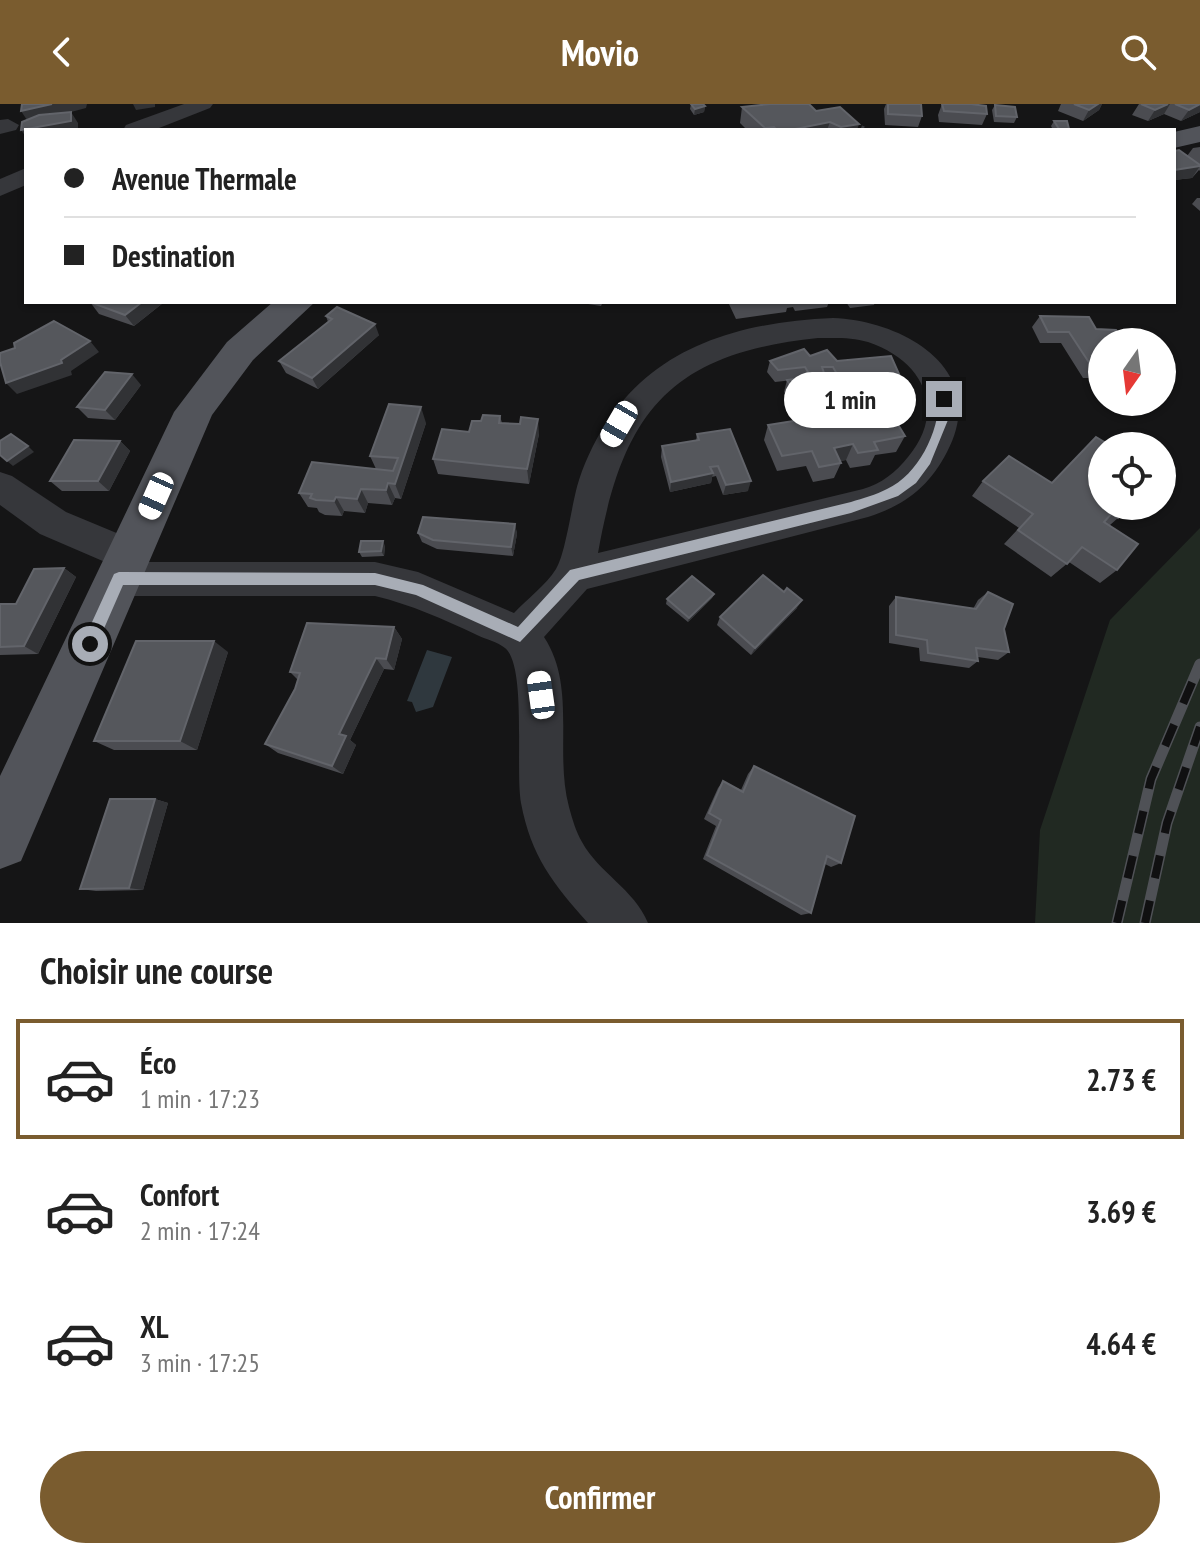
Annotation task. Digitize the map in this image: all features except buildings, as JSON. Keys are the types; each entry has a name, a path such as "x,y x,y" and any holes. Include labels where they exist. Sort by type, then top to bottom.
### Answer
{"main road":[{"path":"1176,140 1200,134"},
{"path":"0,840 189,423 213,382 260,331 295,304"}],"street":[{"path":"139,128 203,104"},
{"path":"0,162 24,158"},
{"path":"0,189 24,176"},
{"path":"520,635 575,575 584,523 611,439 628,410 644,393 699,354 768,335 842,328 864,331 900,346 919,361 938,385 944,399 945,415 934,444 911,479 894,492 851,507 575,575"},
{"path":"0,486 124,567 375,579 418,589 520,635 537,662 541,695 539,758 545,805 563,858 622,923"}],"path":[{"path":"851,122 864,128"}],"shaded area":[{"path":"1200,528 1200,923 1035,923 1040,830 1110,620"},
{"path":"427,650 452,657 433,707 416,712 412,702 407,701"}],"railway":[{"path":"1117,923 1151,779 1200,664"},
{"path":"1145,923 1167,823 1200,727"}],"route":[{"path":"90,644 119,579 375,579 418,589 520,635 575,575 851,507 894,492 911,479 926,461 945,415 944,399"}]}
